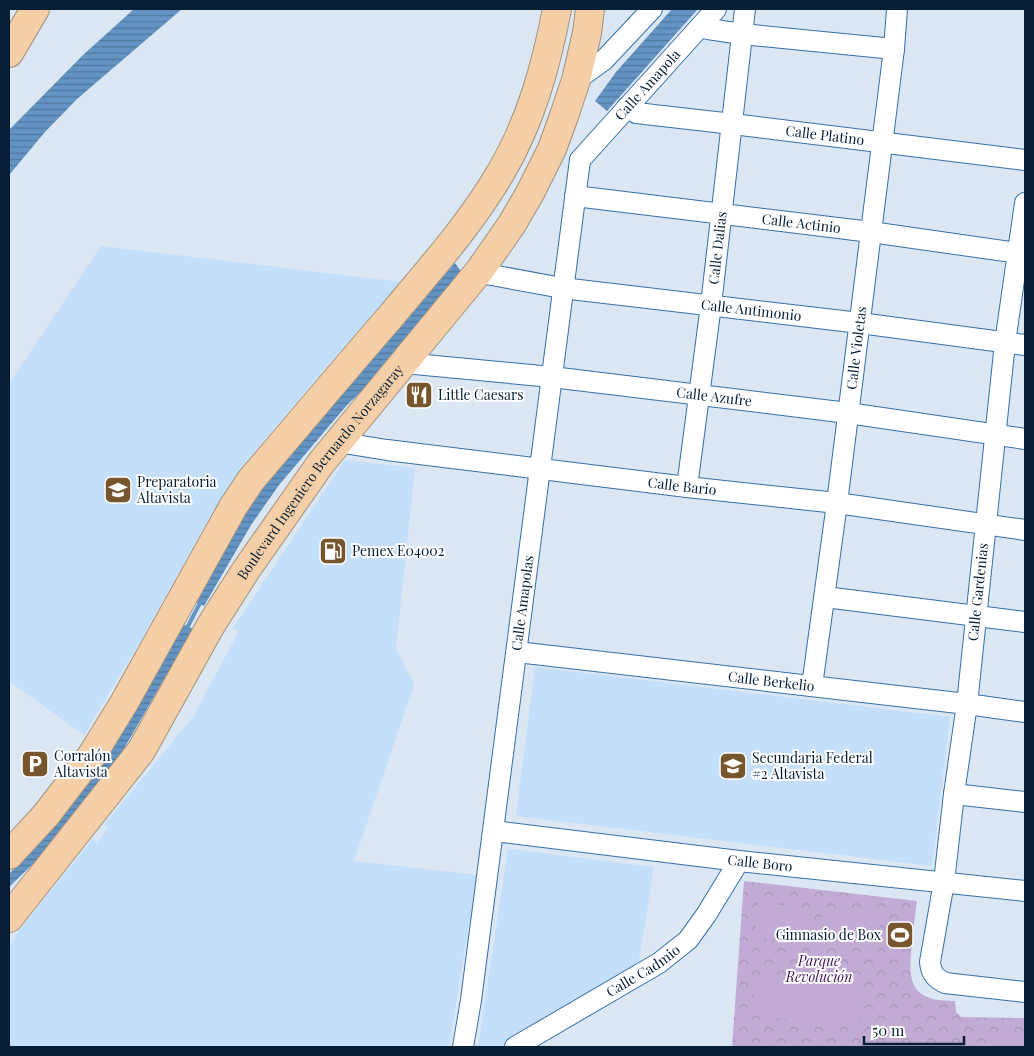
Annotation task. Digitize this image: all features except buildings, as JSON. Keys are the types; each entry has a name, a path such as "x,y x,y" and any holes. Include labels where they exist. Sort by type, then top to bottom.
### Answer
{"highway":[{"path":"9,53 35,9"},
{"name":"Boulevard Ingeniero Bernardo Norzagaray","path":"9,918 141,751 233,506 251,480 456,239 502,171 535,100 547,57 557,9"},
{"name":"Boulevard Ingeniero Bernardo Norzagaray","path":"9,855 46,815 92,755 124,703 193,615 246,570 337,442 480,270 512,224 530,194 552,149 576,80 590,9"},
{"path":"480,270 474,261 473,248 490,204 490,189"}],"street":[{"path":"576,80 604,60 652,9"},
{"name":"Calle Amapola","path":"580,160 716,9"},
{"name":"Calle Dalias","path":"687,487 711,305 746,9"},
{"name":"Calle Violetas","path":"812,686 838,503 894,49 897,9"},
{"path":"701,26 708,29 742,34 894,49"},
{"name":"Calle Platino","path":"627,107 636,114 1025,160"},
{"path":"552,149 580,160"},
{"name":"Calle Amapolas","path":"463,1047 472,1000 562,288 580,160"},
{"name":"Calle Actinio","path":"575,196 871,232 1022,254"},
{"name":"Calle Gardenias","path":"1025,203 1022,254 1005,343 967,704 944,882 930,962 933,974 937,979 945,983 1025,992"},
{"name":"Calle Antimonio","path":"480,270 486,274 562,288 860,322 1025,345"},
{"name":"Calle Azufre","path":"404,362 552,377 848,413 1025,439"},
{"name":"Calle Bario","path":"337,442 387,450 687,487 838,503 1025,530"},
{"path":"825,597 1025,622"},
{"name":"Calle Berkelio","path":"517,652 1025,712"},
{"path":"954,794 1025,802"},
{"name":"Calle Boro","path":"494,831 739,861 1025,892"},
{"name":"Calle Cadmio","path":"515,1047 659,962 688,940 706,915 739,861"}],"shaded area":[{"name":"Preparatoria Altavista","path":"101,246 401,282 246,461 208,520 139,643 84,735 9,681 9,384"},
{"path":"345,460 415,468 396,648 414,685 354,861 477,875 449,1047 9,1047 9,948 18,932 92,840 97,843 108,828 104,825 193,717 239,631 232,629"},
{"name":"Secundaria Federal #2 Altavista","path":"535,667 950,717 932,866 516,816"},
{"path":"508,849 654,867 637,972 505,1047 478,1047"}],"green space":[{"name":"Parque Revolución","path":"744,881 917,901 910,969 915,987 929,998 955,1001 956,1012 961,1017 1025,1018 1025,1047 732,1047"},
{"path":"758,903 813,908 810,943 755,938"},
{"path":"822,910 881,916 877,949 820,943"},
{"path":"766,974 860,985 861,1004 858,1022 850,1025 758,1016 753,1010 754,989 761,976"},
{"path":"996,1038 1025,1039 1025,1047 996,1047"}],"water":[{"path":"134,9 182,9 77,99 45,132 9,175 9,130 83,55"},
{"path":"672,9 698,9 607,111 595,101 616,72"},
{"path":"455,263 461,271 373,380 347,405 279,485 251,525 204,606 196,602 242,518 272,476"},
{"path":"183,624 193,629 118,759 94,793 36,861 9,887 9,874 58,822 99,769 125,728"}],"waterway":[{"path":"186,630 201,601"}],"place":[{"name":"Little Caesars","path":"419,395"},
{"name":"Preparatoria Altavista","path":"118,490"},
{"name":"Pemex E04002","path":"333,551"},
{"name":"Corralón Altavista","path":"35,764"},
{"name":"Secundaria Federal #2 Altavista","path":"733,766"},
{"name":"Gimnasio de Box","path":"900,935"}]}
